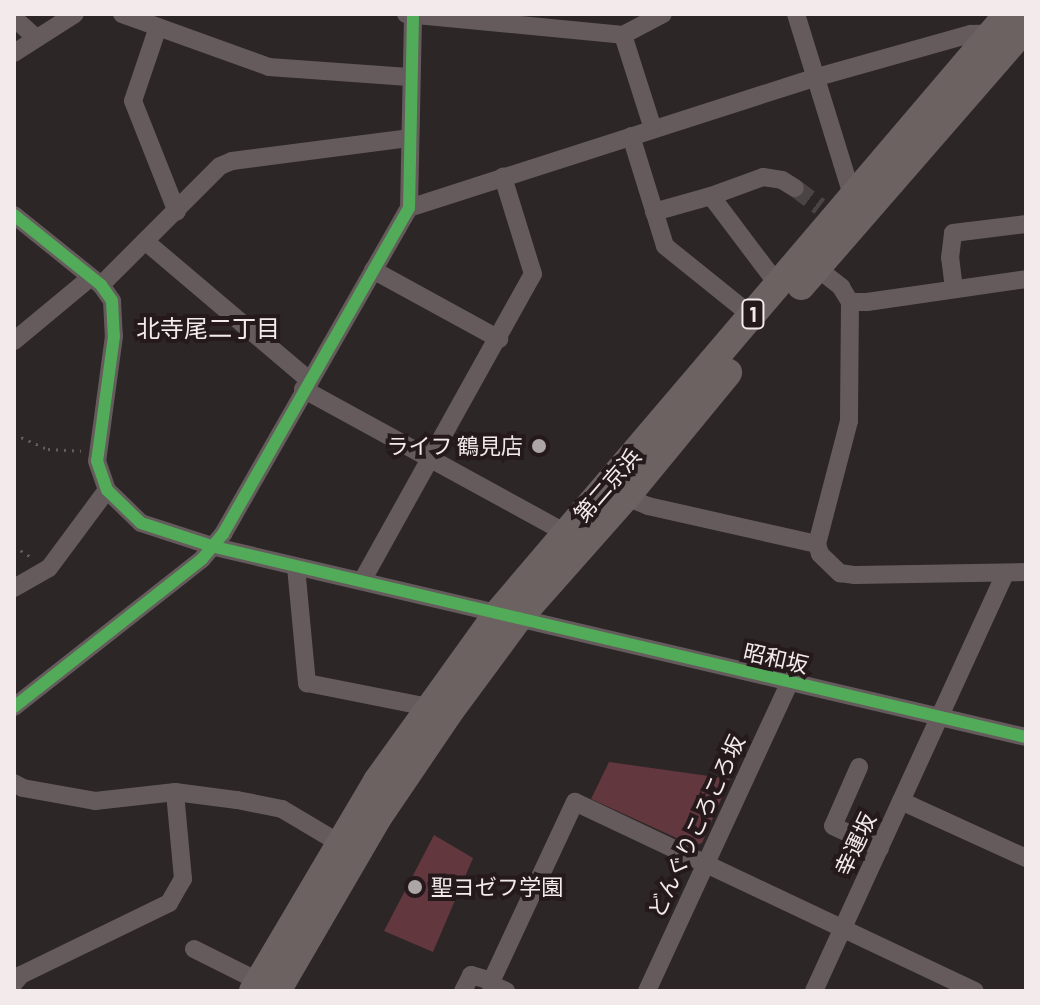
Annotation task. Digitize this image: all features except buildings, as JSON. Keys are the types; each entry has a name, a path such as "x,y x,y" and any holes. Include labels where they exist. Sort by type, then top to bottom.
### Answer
{"highway":[{"name":"第二京浜","path":"263,988 566,533 778,285 826,212 852,195 1015,28"},
{"name":"第二京浜","path":"263,988 339,843 428,707 508,616 626,497 1015,28"}],"street":[{"path":"14,53 75,14"},
{"path":"122,14 269,67 409,77"},
{"path":"406,14 623,35 663,14"},
{"path":"14,707 215,547 409,208 409,77 413,14"},
{"path":"796,14 852,195"},
{"path":"14,18 36,38"},
{"path":"158,27 133,101 177,212"},
{"path":"409,208 814,78 971,34 1015,28"},
{"path":"623,35 653,129"},
{"path":"631,136 665,246 752,316"},
{"path":"14,341 145,241 220,166 232,161 409,138"},
{"path":"362,581 533,274 503,177"},
{"path":"654,212 763,177 782,180 795,188"},
{"path":"711,196 778,285"},
{"path":"14,215 96,281 112,301 115,315 97,452 99,471 107,490 49,568 14,588"},
{"path":"954,289 950,258 953,233 1026,224"},
{"path":"145,241 306,385 428,458 566,533"},
{"path":"817,268 841,287 850,302 849,421 817,544 826,564 840,573 1026,572"},
{"path":"373,270 499,339"},
{"path":"850,302 954,289 1025,285"},
{"name":"昭和坂","path":"107,490 141,523 215,547 1026,737"},
{"path":"626,497 648,506 817,544"},
{"path":"296,567 307,683 428,707"},
{"name":"幸運坂","path":"814,991 1005,574"},
{"name":"どんぐりころころ坂","path":"647,991 790,681"},
{"path":"859,767 833,826 880,848"},
{"path":"14,783 23,788 95,801 175,792 282,809 339,843"},
{"path":"14,983 21,975 169,903 183,879 175,792"},
{"path":"901,801 1026,858"},
{"path":"463,991 471,975 499,986 575,802 975,991"},
{"path":"194,949 263,988"}],"path":[{"path":"14,434 48,449 88,452"}],"shaded area":[{"path":"609,762 730,779 702,843 694,846 591,799"},
{"path":"434,835 473,858 433,952 384,931"}],"tunnel":[{"path":"795,188 820,207"}],"cycle path":[{"path":"14,707 202,559 223,534 409,208 413,14"},
{"path":"14,215 101,285 112,301 114,336 97,461 107,490 141,523 215,547 1026,737"}],"place":[{"name":"ライフ 鶴見店","path":"539,446"},
{"name":"聖ヨゼフ学園","path":"415,887"}],"district":[{"name":"北寺尾二丁目","path":"208,328"}]}
